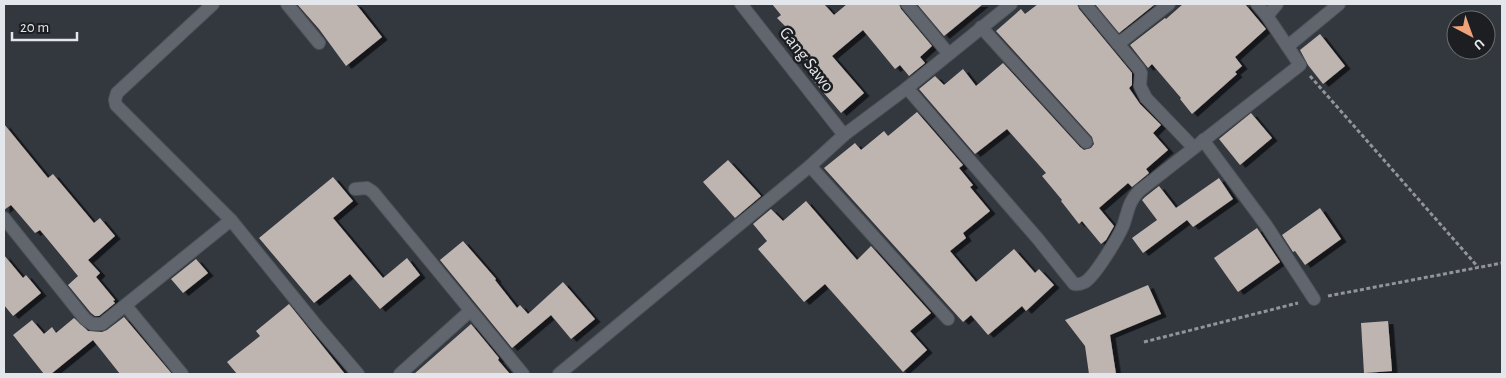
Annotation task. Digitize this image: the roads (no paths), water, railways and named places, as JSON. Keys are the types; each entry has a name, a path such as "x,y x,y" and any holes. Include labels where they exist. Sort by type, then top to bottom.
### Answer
{"street":[{"path":"213,4 120,90 115,96 116,106 231,220 358,374"},
{"path":"288,4 319,43"},
{"name":"Gang Sawo","path":"741,4 844,135"},
{"path":"907,4 948,53"},
{"path":"559,374 810,166 844,135 907,88 1010,4"},
{"path":"1085,4 1141,73 1140,86 1146,98 1198,144 1266,226 1314,299"},
{"path":"1118,44 1169,4"},
{"path":"907,88 1038,238 1074,284 1078,285 1087,281 1101,263 1122,227 1132,197 1138,190 1300,64 1257,4"},
{"path":"1267,16 1277,4"},
{"path":"1288,46 1339,4"},
{"path":"981,27 1086,142"},
{"path":"810,166 948,320"},
{"path":"355,189 367,188 374,192 523,374"},
{"path":"4,218 92,324 102,324 231,220"},
{"path":"126,306 182,374"},
{"path":"400,374 470,311"}]}
